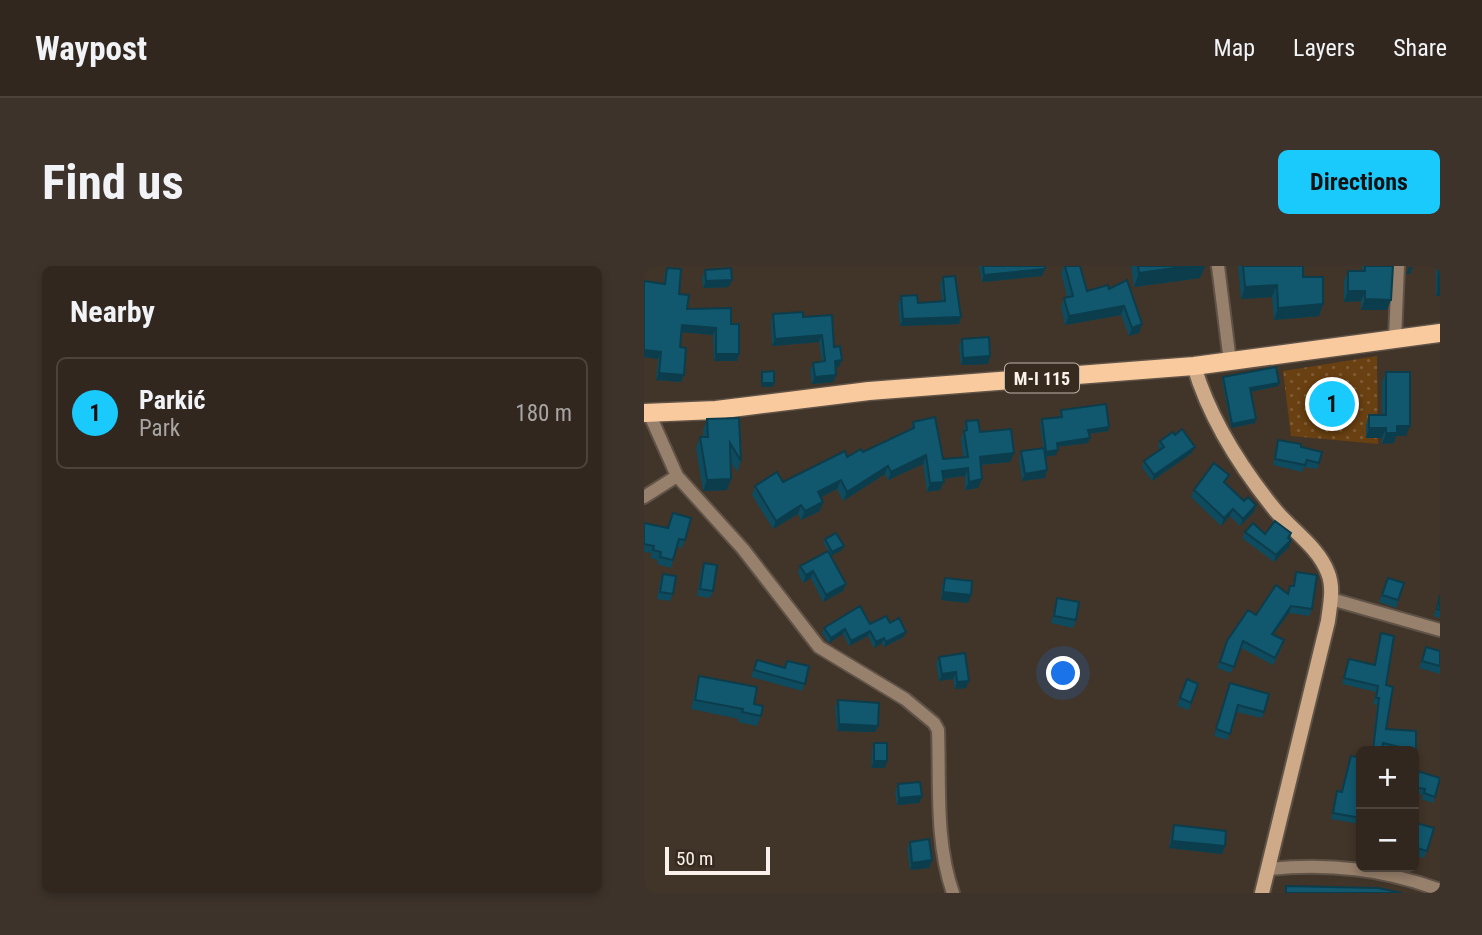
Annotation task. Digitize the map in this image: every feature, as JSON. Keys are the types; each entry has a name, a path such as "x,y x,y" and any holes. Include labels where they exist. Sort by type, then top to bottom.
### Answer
{"main road":[{"name":"M-I 115","path":"646,413 716,410 870,391 1194,366 1440,333"}],"street":[{"path":"1218,266 1230,362"},
{"path":"1395,339 1398,266"},
{"path":"1194,366 1204,399 1220,432 1276,511 1327,569 1331,581 1331,599 1262,893"},
{"path":"646,413 677,476 743,549 819,648 905,699 934,723 938,730 940,828 946,873 953,893"},
{"path":"644,497 677,476"},
{"path":"1331,599 1440,630"},
{"path":"1269,869 1347,867 1402,876 1440,890"}],"shaded area":[{"path":"1377,356 1378,444 1291,436 1283,371"}],"building":[{"path":"983,266 1045,266 1045,269 984,275"},
{"path":"1065,266 1080,266 1087,291 1108,285 1109,289 1127,280 1142,324 1132,328 1124,306 1069,316 1064,298 1073,296"},
{"path":"1138,266 1189,266 1139,273"},
{"path":"1243,266 1303,266 1303,277 1323,277 1323,304 1278,308 1277,285 1245,287"},
{"path":"1365,266 1393,266 1391,300 1365,299 1365,291 1348,291 1348,271 1365,271"},
{"path":"1439,266 1440,289 1438,289"},
{"path":"667,268 681,269 679,294 689,295 687,309 731,308 731,324 739,324 739,354 716,354 716,328 682,325 680,347 686,348 684,375 659,373 661,352 644,350 644,281 665,284"},
{"path":"731,268 732,280 706,281 705,270"},
{"path":"955,276 961,317 903,319 901,296 917,295 918,303 945,301 943,277"},
{"path":"803,312 803,317 832,315 834,347 840,346 842,360 835,361 836,375 815,377 813,363 825,361 822,335 775,339 773,314"},
{"path":"989,337 990,356 963,358 962,339"},
{"path":"1276,367 1279,383 1250,388 1256,419 1232,424 1223,377"},
{"path":"774,371 774,383 762,383 762,372"},
{"path":"1386,372 1410,372 1410,426 1397,426 1397,433 1386,433 1386,428 1369,428 1369,415 1386,415"},
{"path":"1106,404 1109,427 1088,430 1090,438 1057,443 1058,450 1046,452 1042,419 1062,417 1061,410"},
{"path":"935,417 943,459 968,457 964,431 967,430 966,421 978,420 980,432 1011,429 1014,453 980,457 982,479 969,482 968,468 942,471 944,482 930,483 926,455 891,472 888,466 847,492 841,480 818,492 823,502 805,511 801,505 776,521 755,486 777,472 783,482 845,451 847,457 861,449 863,452 914,428 913,422"},
{"path":"739,418 741,461 730,443 731,479 707,480 700,437 708,437 707,419"},
{"path":"1182,429 1195,447 1154,475 1144,461 1164,447 1160,441"},
{"path":"1278,440 1301,444 1301,447 1322,452 1319,463 1307,460 1305,465 1275,459"},
{"path":"1044,448 1047,470 1025,474 1021,451"},
{"path":"1214,463 1229,475 1224,482 1244,501 1248,497 1256,505 1243,519 1233,509 1224,518 1194,490"},
{"path":"673,513 691,518 685,540 679,539 673,560 660,557 661,552 653,550 654,546 644,544 644,523 668,528"},
{"path":"1275,521 1291,533 1288,538 1291,540 1276,555 1245,532 1253,523 1265,534"},
{"path":"836,533 844,546 832,552 825,539"},
{"path":"828,551 846,584 826,595 813,571 806,575 800,566"},
{"path":"704,563 717,565 713,591 700,589"},
{"path":"1296,572 1317,575 1312,609 1291,606 1272,634 1284,640 1275,658 1243,641 1234,667 1220,662 1227,641 1248,610 1256,615 1276,585 1288,594 1290,586 1294,586"},
{"path":"663,574 676,576 673,594 660,592"},
{"path":"945,578 972,581 971,595 943,592"},
{"path":"1388,578 1404,583 1398,600 1382,595"},
{"path":"1057,598 1079,602 1076,620 1054,616"},
{"path":"860,606 870,624 886,616 890,623 899,618 906,632 886,642 884,638 876,642 870,631 851,641 845,629 831,638 824,628"},
{"path":"1381,633 1394,636 1386,685 1393,687 1386,729 1416,731 1416,746 1383,743 1383,746 1374,746 1378,686 1344,678 1349,659 1375,665"},
{"path":"1426,647 1440,651 1440,666 1422,661"},
{"path":"965,653 969,681 957,682 956,672 942,674 939,657"},
{"path":"757,660 785,668 787,661 809,666 805,684 754,670"},
{"path":"699,676 757,687 754,704 763,706 761,716 742,712 743,709 695,700"},
{"path":"1187,679 1198,684 1191,703 1180,698"},
{"path":"1230,683 1269,694 1264,712 1238,705 1230,734 1216,729"},
{"path":"838,700 879,703 878,726 839,724"},
{"path":"874,743 887,743 887,761 874,761"},
{"path":"1351,756 1356,757 1356,817 1333,813 1337,791 1342,792"},
{"path":"1419,772 1440,778 1435,797 1424,793 1425,789 1419,788"},
{"path":"920,782 922,796 899,798 898,784"},
{"path":"1419,824 1434,828 1427,851 1419,849"},
{"path":"1174,825 1226,831 1225,846 1172,841"},
{"path":"929,839 932,860 912,863 910,842"},
{"path":"1286,886 1378,888 1402,893 1286,893"}],"place":[{"name":"Parkić","path":"1332,404"}]}
